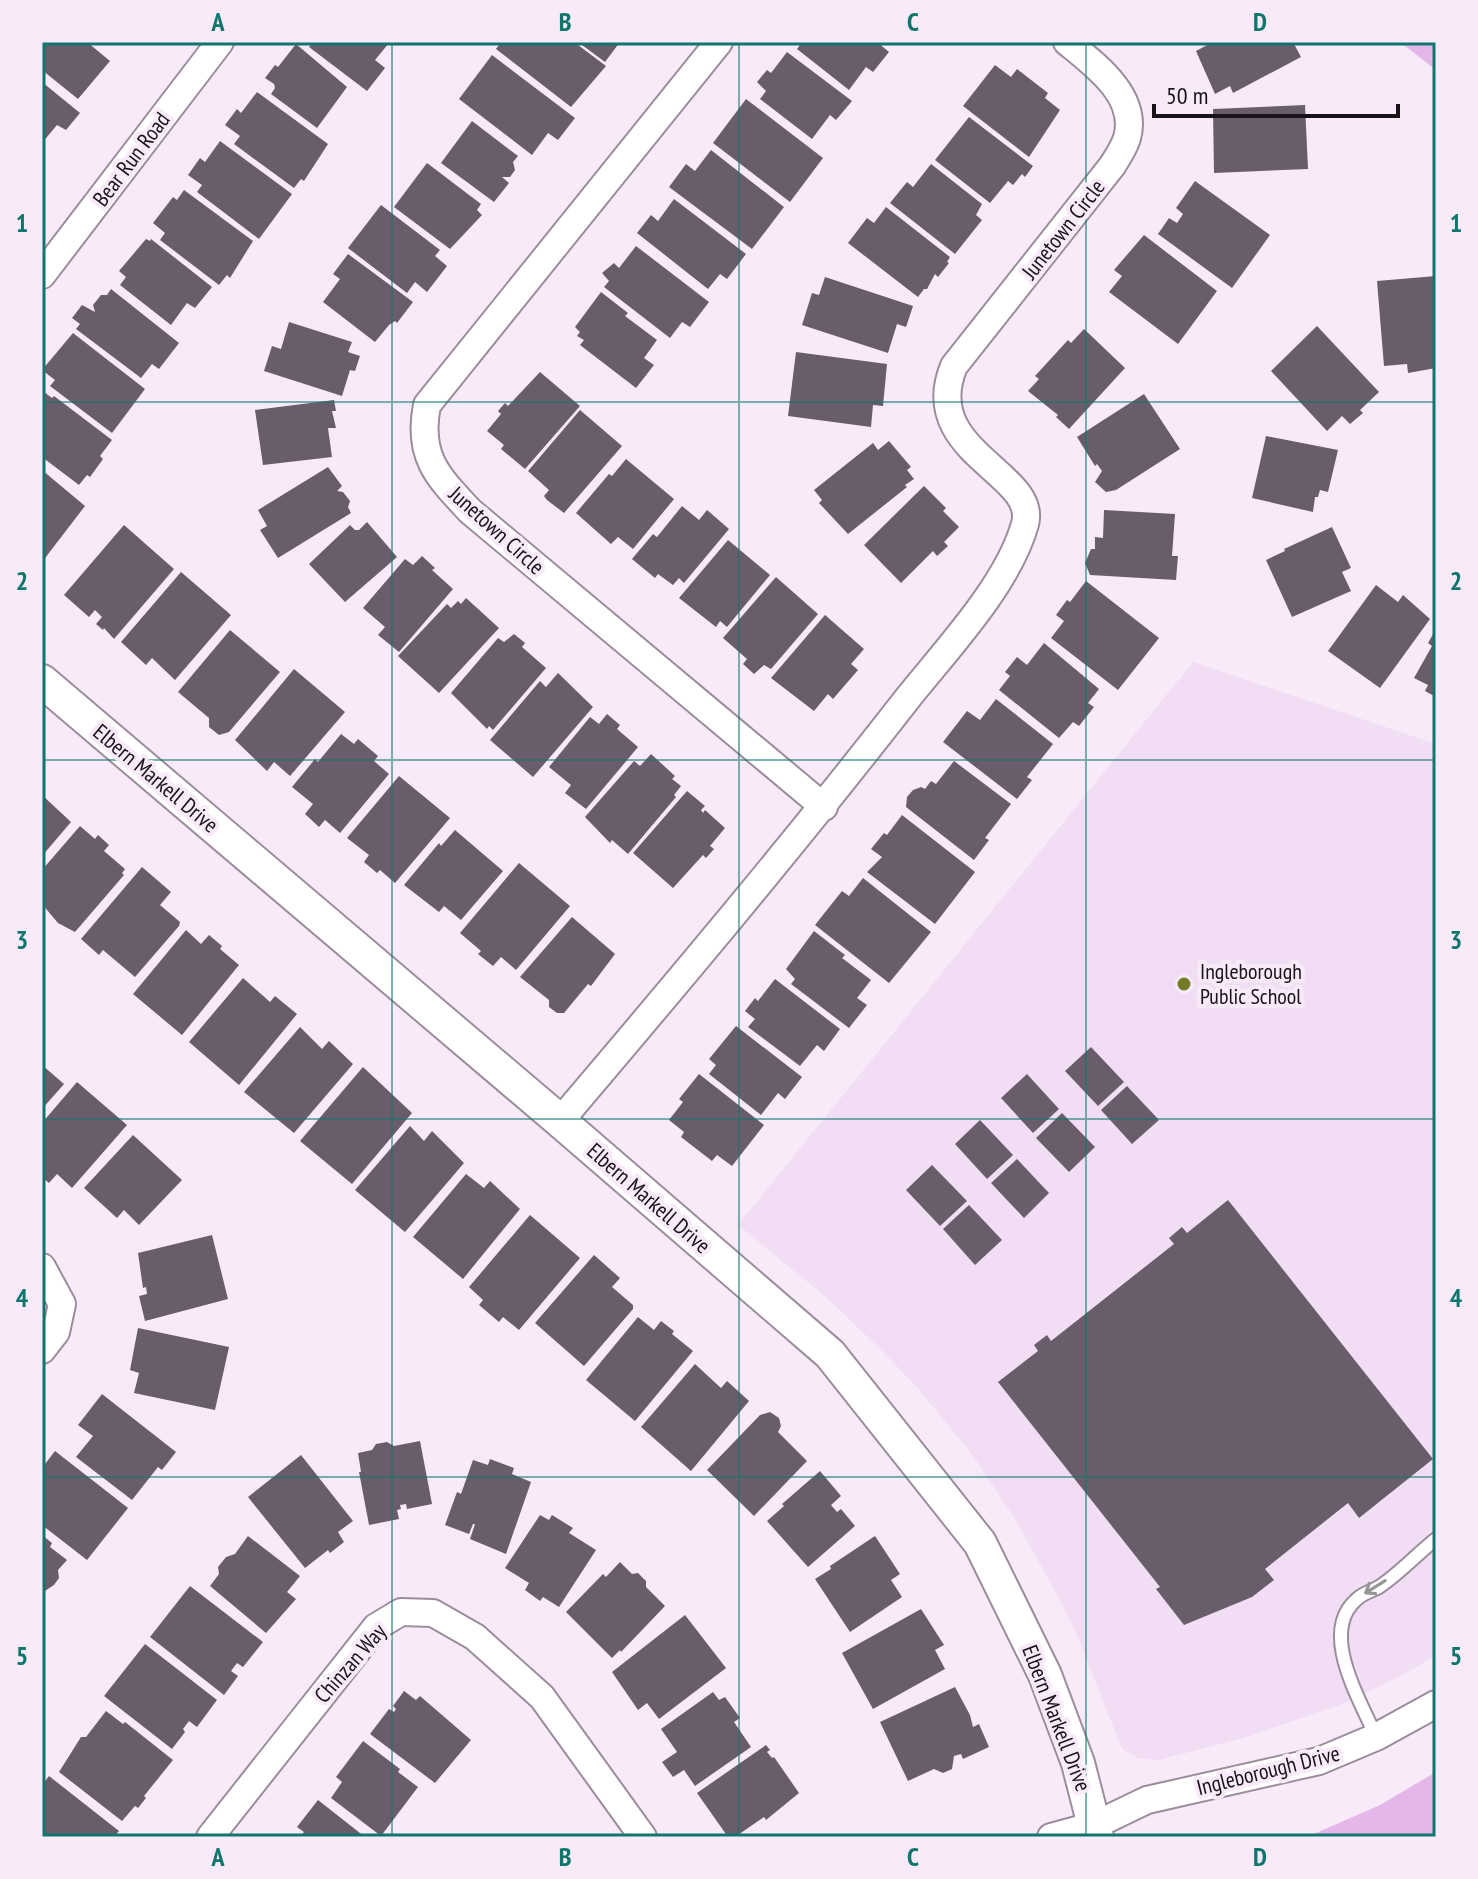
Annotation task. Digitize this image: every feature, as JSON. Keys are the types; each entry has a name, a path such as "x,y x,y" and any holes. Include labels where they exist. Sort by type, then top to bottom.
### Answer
{"street":[{"name":"Bear Run Road","path":"42,275 220,42"},
{"name":"Junetown Circle","path":"719,42 427,405 422,427 427,455 439,478 470,511 824,807"},
{"name":"Junetown Circle","path":"560,1121 824,807 992,590 1015,549 1026,520 1021,496 965,442 952,424 947,383 954,366 1112,166 1128,137 1127,114 1119,92 1100,69 1067,42"},
{"name":"Elbern Markell Drive","path":"42,681 830,1354 980,1543 1045,1675 1078,1763 1096,1831"},
{"path":"42,1267 62,1304 56,1332 42,1350"},
{"name":"Chinzan Way","path":"210,1837 376,1627 401,1612 433,1613 475,1637 542,1697 643,1837"},
{"name":"Ingleborough Drive","path":"1051,1837 1096,1831 1147,1800 1319,1761 1376,1737 1436,1704"}],"lane":[{"path":"1376,1737 1342,1657 1339,1635 1343,1616 1357,1598 1380,1586 1436,1539"}],"shaded area":[{"path":"1400,42 1436,42 1436,70"},
{"name":"Ingleborough Public School","path":"1193,662 1436,744 1436,1655 1348,1702 1247,1737 1159,1760 1138,1758 1122,1749 1077,1635 1056,1593 1015,1519 971,1453 914,1384 877,1346 826,1297 738,1225"},
{"path":"1436,1772 1436,1837 1307,1837 1380,1805"}],"building":[{"path":"42,42 87,42 110,61 78,99 42,70"},
{"path":"313,42 387,42 375,60 385,68 367,91 309,47"},
{"path":"501,42 574,42 606,66 571,107 496,49"},
{"path":"578,42 620,42 605,62"},
{"path":"802,42 877,42 889,52 873,72 866,67 849,90 797,49"},
{"path":"1213,42 1293,42 1301,57 1233,93 1230,86 1215,94 1196,51"},
{"path":"296,44 347,87 317,128 271,94 274,84 265,78"},
{"path":"787,52 852,101 836,120 830,115 812,139 760,99 766,91 757,82 767,70 771,73"},
{"path":"492,55 575,118 558,140 548,133 532,155 459,99"},
{"path":"995,65 1011,77 1017,69 1048,93 1045,98 1060,110 1029,157 963,106"},
{"path":"42,82 80,113 66,130 57,125 42,143"},
{"path":"257,92 328,144 304,181 301,179 294,188 234,144 240,136 225,125 237,109 241,113"},
{"path":"746,99 823,158 790,202 713,143"},
{"path":"1305,105 1308,169 1214,173 1213,109"},
{"path":"969,117 1033,166 1025,177 1022,174 1013,185 1008,181 990,203 935,160"},
{"path":"472,121 518,156 513,162 515,170 510,177 502,177 509,183 494,202 441,163"},
{"path":"220,141 292,194 259,239 197,192 202,185 188,175 200,158 205,162"},
{"path":"711,150 784,207 752,249 669,187 686,164 695,171"},
{"path":"427,163 481,204 477,210 482,215 450,249 394,207"},
{"path":"931,164 982,204 976,215 982,220 955,254 890,203 907,182 913,187"},
{"path":"1195,181 1270,235 1232,288 1158,234 1169,218 1177,223 1183,214 1176,208"},
{"path":"184,190 253,241 230,278 227,275 219,285 160,240 165,233 153,223 173,197 177,200"},
{"path":"674,199 746,254 727,279 720,274 708,289 637,233 651,215 658,221"},
{"path":"381,205 440,250 435,256 447,266 427,292 415,282 407,293 348,248"},
{"path":"886,207 950,257 938,277 935,274 927,289 918,297 848,243 867,218 874,223"},
{"path":"1144,235 1217,291 1178,344 1109,292 1122,276 1114,270"},
{"path":"146,239 151,239 212,287 195,308 187,303 171,325 120,285 126,277 119,271"},
{"path":"636,246 709,302 690,327 682,322 670,338 604,287 609,281 602,273 614,263 619,268"},
{"path":"348,254 413,302 397,323 395,321 389,325 375,342 323,302 340,279 333,274"},
{"path":"1436,276 1436,368 1408,373 1407,364 1384,366 1377,281"},
{"path":"825,277 913,306 906,327 897,324 888,353 802,325 812,293 819,295"},
{"path":"111,289 179,343 159,369 152,364 141,378 76,329 80,324 72,318 82,305 95,312 93,305"},
{"path":"601,292 628,313 625,316 657,340 644,358 654,365 636,388 580,345 584,340 577,336 580,332 575,327"},
{"path":"289,322 352,342 348,352 360,356 355,371 350,370 342,396 264,371 272,346 281,349"},
{"path":"1317,326 1379,392 1350,424 1342,416 1327,431 1271,371"},
{"path":"1084,329 1125,368 1069,429 1056,417 1058,415 1028,391 1039,379 1035,376 1068,340 1071,343"},
{"path":"73,333 145,389 112,433 50,386 55,380 42,370"},
{"path":"796,352 887,364 883,406 873,405 871,427 788,416"},
{"path":"540,372 580,406 525,469 501,449 504,445 487,431 501,414 498,411 505,403 508,406"},
{"path":"44,392 52,398 54,396 112,440 90,477 87,475 79,485 42,457"},
{"path":"1144,394 1180,449 1116,490 1106,492 1095,482 1102,471 1097,464 1095,466 1077,437"},
{"path":"334,400 336,411 332,411 336,428 328,428 332,457 263,465 255,410"},
{"path":"580,410 622,446 564,513 547,500 544,496 549,490 528,471"},
{"path":"1266,436 1338,450 1328,492 1320,490 1318,497 1315,497 1313,512 1252,498"},
{"path":"889,441 911,467 907,470 914,479 848,534 819,503 822,500 814,490 873,443 878,450"},
{"path":"626,459 674,499 633,549 618,537 611,544 576,513"},
{"path":"328,467 342,486 337,491 343,492 350,501 348,507 351,513 278,558 260,530 267,526 258,510"},
{"path":"42,470 85,506 42,562"},
{"path":"924,486 946,508 943,511 959,527 944,542 948,546 937,556 933,551 901,583 864,545"},
{"path":"682,506 699,520 707,510 729,529 684,583 679,578 673,585 658,574 655,578 632,559 653,534 657,537"},
{"path":"1104,510 1175,514 1172,556 1178,556 1176,580 1090,575 1085,563 1091,549 1095,549 1095,537 1103,538"},
{"path":"367,522 397,557 345,602 309,564 350,525 359,530"},
{"path":"124,525 174,569 114,639 96,624 102,617 95,610 89,617 64,595"},
{"path":"1332,527 1351,568 1342,572 1351,591 1292,617 1266,560"},
{"path":"728,540 770,575 727,627 720,621 716,627 679,598"},
{"path":"422,556 453,589 399,652 378,635 385,627 363,608 405,559 413,565"},
{"path":"181,572 231,615 175,680 152,658 146,665 121,642"},
{"path":"776,577 818,614 771,669 764,665 754,674 743,664 747,659 723,638"},
{"path":"1086,581 1159,638 1118,690 1051,638 1064,621 1056,615"},
{"path":"1376,585 1398,602 1403,595 1430,619 1380,688 1328,651"},
{"path":"466,598 499,628 439,693 398,656 447,604 451,608"},
{"path":"825,615 864,649 851,664 858,670 833,699 828,694 814,711 771,678"},
{"path":"1436,629 1436,697 1425,691 1428,685 1414,678 1432,646 1428,643"},
{"path":"230,630 280,672 229,732 219,735 209,727 209,718 178,692"},
{"path":"514,634 525,643 522,647 546,668 493,730 489,726 487,729 451,693 498,638 504,642"},
{"path":"1044,643 1099,689 1088,703 1094,707 1079,726 1073,722 1059,738 999,690 1010,676 1005,672 1017,657 1027,665"},
{"path":"294,669 345,712 290,776 274,762 267,771 235,740"},
{"path":"558,673 593,707 533,777 490,740 540,681 546,687"},
{"path":"996,699 1053,744 1027,777 1032,780 1017,799 943,742 967,711 980,720"},
{"path":"607,714 620,725 617,729 638,747 586,809 565,793 571,785 549,767 590,717 599,724"},
{"path":"341,734 354,744 358,739 378,756 374,761 389,774 340,833 325,820 319,827 305,814 313,804 292,787"},
{"path":"651,754 675,776 672,779 681,786 674,795 676,797 628,854 612,840 610,843 585,817 634,761 640,766"},
{"path":"954,761 1011,804 985,838 989,840 974,860 906,807 907,797 913,790 925,789 931,781 936,784"},
{"path":"399,776 450,818 395,883 364,862 369,855 347,838"},
{"path":"687,791 705,806 701,810 703,813 705,810 725,828 710,846 714,849 706,858 703,855 673,888 633,853"},
{"path":"42,795 71,822 42,856"},
{"path":"902,815 975,872 935,924 867,872 882,857 871,849"},
{"path":"80,826 95,839 98,835 109,845 104,851 125,869 124,875 75,932 58,923 42,904 42,870"},
{"path":"455,830 503,871 461,920 444,906 439,912 404,885 439,843 441,846"},
{"path":"519,863 570,906 516,970 501,957 493,966 460,933"},
{"path":"142,867 171,892 160,905 180,922 135,977 103,950 99,955 81,939"},
{"path":"863,878 931,932 889,983 815,925 842,891 849,896"},
{"path":"572,917 615,954 591,986 588,984 564,1013 557,1013 549,1007 549,1000 520,977"},
{"path":"186,930 201,944 209,935 239,965 182,1035 133,994"},
{"path":"814,931 871,980 857,998 867,1005 849,1028 791,984 795,979 786,969"},
{"path":"243,978 270,1002 275,996 297,1014 239,1085 189,1042"},
{"path":"775,979 840,1029 824,1051 817,1045 800,1066 748,1027 755,1019 745,1011 755,998 758,1001"},
{"path":"736,1026 802,1077 785,1099 778,1093 761,1115 709,1074 716,1065 709,1059"},
{"path":"300,1027 322,1049 329,1041 353,1064 294,1133 244,1092"},
{"path":"1091,1047 1124,1082 1098,1106 1065,1071"},
{"path":"42,1065 64,1084 42,1109"},
{"path":"363,1067 412,1113 352,1184 300,1141"},
{"path":"699,1074 764,1125 732,1166 717,1155 712,1161 681,1137 684,1132 669,1120 683,1102 679,1099"},
{"path":"1027,1074 1059,1109 1033,1133 1001,1098"},
{"path":"77,1082 127,1125 72,1188 57,1174 49,1183 42,1177 42,1123"},
{"path":"1127,1086 1159,1120 1132,1144 1101,1110"},
{"path":"1062,1113 1095,1147 1069,1172 1036,1138"},
{"path":"980,1120 1013,1155 987,1179 955,1144"},
{"path":"410,1126 424,1141 432,1131 464,1163 405,1232 355,1190"},
{"path":"133,1135 182,1180 139,1225 124,1210 117,1218 84,1188"},
{"path":"1017,1159 1049,1193 1024,1218 991,1183"},
{"path":"932,1165 967,1201 940,1226 906,1190"},
{"path":"466,1174 484,1188 490,1181 520,1209 463,1279 413,1237"},
{"path":"1228,1200 1433,1459 1359,1518 1348,1503 1265,1569 1274,1580 1252,1597 1184,1625 1156,1589 1160,1587 998,1382 1038,1351 1034,1345 1047,1335 1051,1341 1174,1244 1169,1238 1182,1227 1187,1233"},
{"path":"969,1205 1002,1240 975,1265 943,1229"},
{"path":"530,1215 580,1258 519,1330 503,1317 499,1322 479,1305 483,1300 469,1287"},
{"path":"212,1235 228,1299 145,1321 139,1296 147,1294 146,1287 143,1288 138,1253"},
{"path":"594,1255 620,1278 612,1287 633,1305 633,1309 584,1366 535,1323"},
{"path":"638,1317 654,1330 661,1321 693,1351 635,1421 586,1380"},
{"path":"138,1328 229,1347 215,1410 134,1393 139,1373 130,1370"},
{"path":"695,1364 721,1388 727,1381 749,1401 691,1471 641,1427"},
{"path":"102,1394 176,1452 162,1470 158,1467 132,1500 76,1457 93,1436 78,1425"},
{"path":"770,1412 779,1418 781,1426 778,1432 807,1461 754,1516 707,1470 760,1415"},
{"path":"420,1441 432,1504 407,1509 406,1504 400,1505 401,1509 397,1510 399,1519 369,1525 358,1453 372,1450 376,1444 387,1442 394,1446"},
{"path":"55,1451 128,1508 87,1560 42,1525 42,1468"},
{"path":"301,1455 353,1521 338,1532 344,1542 305,1568 248,1497"},
{"path":"490,1459 514,1468 512,1474 531,1482 506,1554 470,1539 475,1524 469,1534 445,1525 457,1492 461,1494 473,1460 488,1465"},
{"path":"820,1471 841,1496 831,1505 837,1512 841,1509 855,1526 808,1567 767,1521"},
{"path":"540,1515 549,1520 552,1515 573,1528 569,1533 596,1550 559,1607 543,1597 540,1601 525,1590 529,1583 505,1568"},
{"path":"42,1535 52,1543 50,1547 67,1560 58,1570 59,1578 54,1585 42,1593"},
{"path":"248,1536 300,1576 287,1592 296,1599 266,1633 210,1586 219,1574 218,1567 226,1557 235,1554"},
{"path":"875,1536 900,1574 891,1580 902,1597 850,1632 815,1579"},
{"path":"620,1562 632,1574 638,1573 646,1581 646,1587 665,1606 612,1658 566,1612 603,1574 606,1577"},
{"path":"190,1586 263,1642 243,1667 237,1663 231,1671 238,1676 224,1695 150,1637"},
{"path":"921,1609 944,1645 935,1650 945,1669 873,1709 842,1653"},
{"path":"685,1615 726,1668 659,1719 647,1703 638,1710 612,1672"},
{"path":"145,1644 217,1700 197,1727 189,1721 172,1749 104,1696"},
{"path":"955,1687 973,1727 979,1724 989,1747 963,1759 961,1754 954,1756 952,1769 943,1773 934,1769 908,1781 880,1722"},
{"path":"404,1691 416,1700 420,1696 471,1740 435,1783 370,1734 389,1709 394,1712 396,1709 393,1706"},
{"path":"713,1692 719,1700 725,1697 740,1718 734,1722 751,1747 695,1786 684,1770 673,1777 662,1762 677,1752 661,1729"},
{"path":"106,1711 173,1760 138,1808 135,1806 122,1821 59,1772 81,1737 86,1737"},
{"path":"363,1741 418,1787 381,1836 331,1798 342,1782 336,1777"},
{"path":"766,1745 770,1750 767,1752 774,1757 799,1793 766,1820 764,1817 735,1837 728,1837 697,1793"},
{"path":"49,1776 119,1831 114,1837 42,1837 42,1785"},
{"path":"318,1800 365,1837 300,1837 304,1832 297,1827"}],"place":[{"name":"Ingleborough Public School","path":"1184,984"}]}
